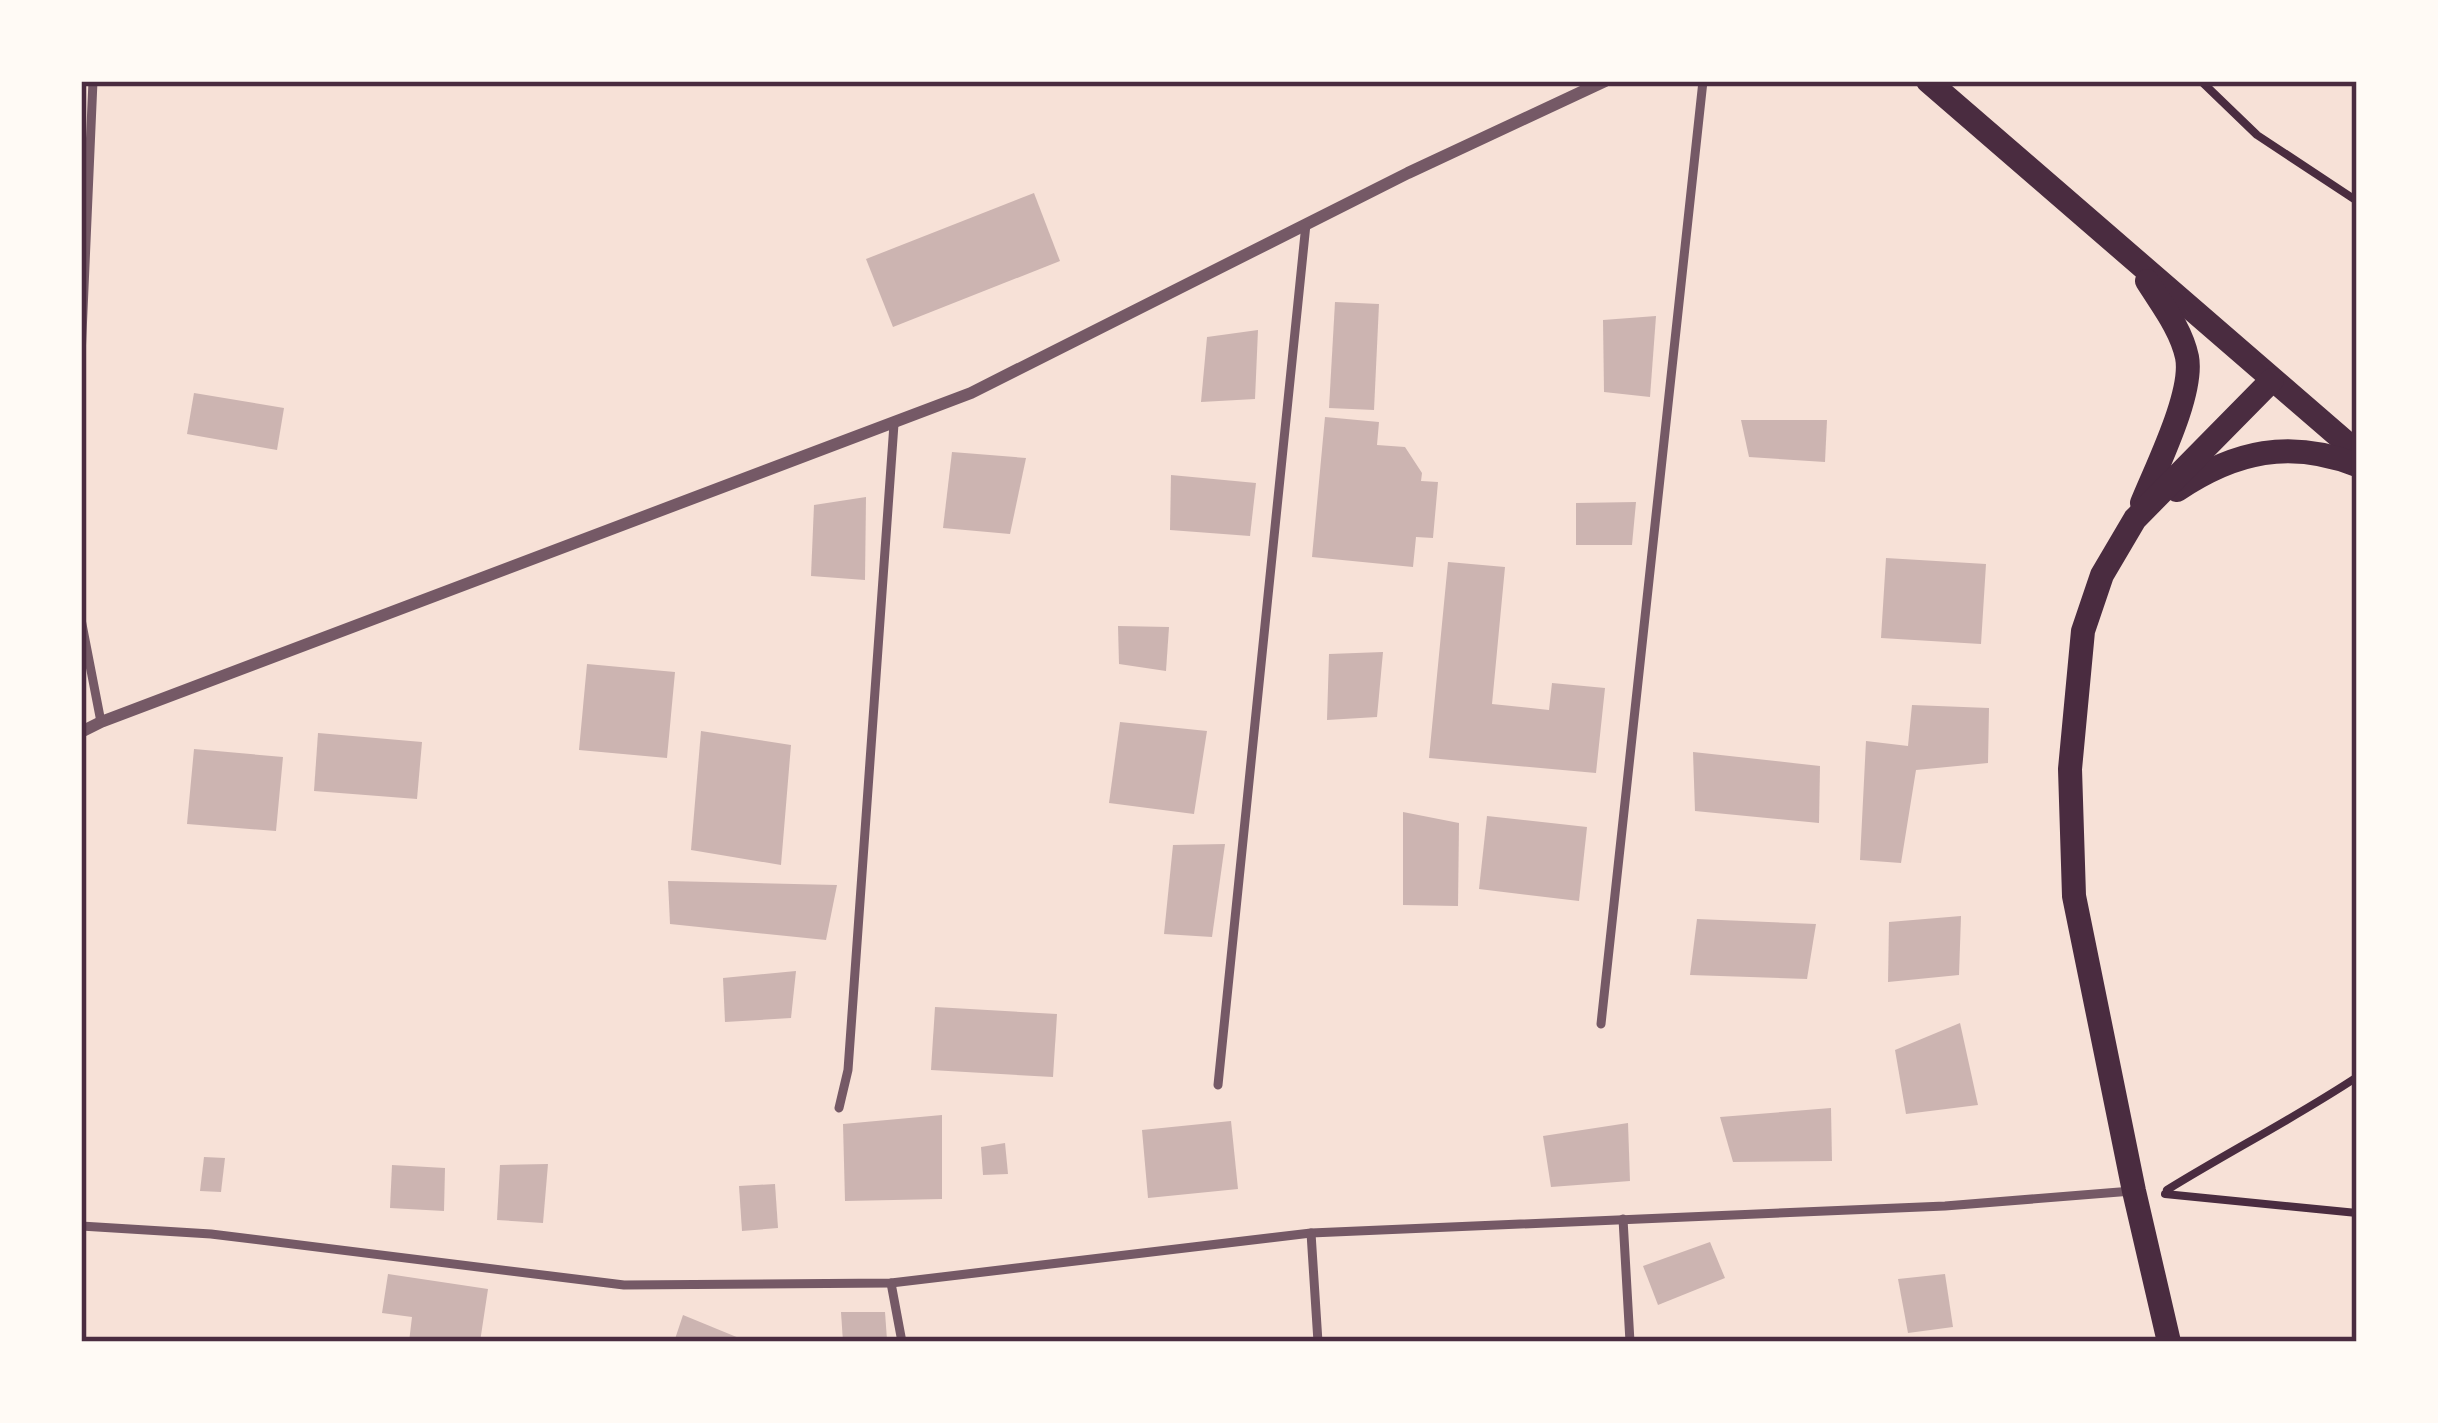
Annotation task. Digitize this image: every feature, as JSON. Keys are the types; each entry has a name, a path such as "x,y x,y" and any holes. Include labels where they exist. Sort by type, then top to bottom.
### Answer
{"main road":[{"path":"1928,81 2357,452"},
{"path":"2133,258 2177,329 2188,361 2173,428 2135,519 2102,575 2083,631 2070,769 2074,896 2168,1342"},
{"path":"2135,519 2272,380"},
{"path":"2135,519 2221,464 2253,453 2301,450 2357,466"}],"street":[{"path":"81,732 971,393 1408,172 1605,81"}],"lane":[{"path":"81,357 85,119 93,81"},
{"path":"1601,1024 1703,81"},
{"path":"1218,1085 1306,224"},
{"path":"839,1108 848,1070 894,424"},
{"path":"81,619 101,722"},
{"path":"81,1226 211,1234 624,1285 891,1282 1311,1233 1945,1205 2134,1191"},
{"path":"1623,1219 1630,1342"},
{"path":"1311,1233 1318,1342"},
{"path":"891,1282 902,1342"}],"path":[{"path":"2201,81 2257,136 2357,201"},
{"path":"2161,1194 2357,1077"},
{"path":"2134,1191 2357,1213"}],"building":[{"path":"1034,193 1060,261 893,327 866,259"},
{"path":"1335,302 1379,304 1374,410 1329,408"},
{"path":"1656,316 1650,397 1604,392 1603,320"},
{"path":"1258,330 1255,399 1201,402 1207,337"},
{"path":"194,393 284,408 277,450 187,434"},
{"path":"1325,417 1379,422 1377,445 1405,447 1422,473 1421,481 1438,482 1433,538 1416,537 1413,567 1312,557"},
{"path":"1741,420 1827,420 1825,462 1749,457"},
{"path":"952,452 1026,458 1010,534 943,528"},
{"path":"1171,475 1256,483 1250,536 1170,530"},
{"path":"866,497 865,580 811,576 814,505"},
{"path":"1636,502 1632,545 1576,545 1576,503"},
{"path":"1886,558 1986,564 1981,644 1881,638"},
{"path":"1448,562 1505,567 1492,704 1549,710 1552,683 1605,688 1596,773 1429,758"},
{"path":"1118,626 1169,627 1166,671 1119,664"},
{"path":"1383,652 1377,717 1327,720 1329,654"},
{"path":"587,664 675,672 667,758 579,750"},
{"path":"1912,705 1989,708 1988,763 1916,770 1901,863 1860,860 1866,741 1908,746"},
{"path":"1120,722 1207,731 1194,814 1109,803"},
{"path":"701,731 791,745 781,865 691,850"},
{"path":"318,733 422,742 417,799 314,791"},
{"path":"194,749 283,757 276,831 187,824"},
{"path":"1693,752 1820,766 1819,823 1695,811"},
{"path":"1403,812 1459,823 1458,906 1403,905"},
{"path":"1487,816 1587,827 1579,901 1479,889"},
{"path":"1225,844 1212,937 1164,934 1173,845"},
{"path":"668,881 837,885 826,940 670,924"},
{"path":"1961,916 1959,975 1888,982 1889,922"},
{"path":"1697,919 1816,924 1807,979 1690,975"},
{"path":"796,971 791,1018 725,1022 723,978"},
{"path":"935,1007 1057,1014 1053,1077 931,1070"},
{"path":"1960,1023 1978,1105 1906,1114 1895,1050"},
{"path":"1831,1108 1832,1161 1733,1162 1720,1117"},
{"path":"942,1115 942,1199 845,1201 843,1124"},
{"path":"1231,1121 1238,1189 1148,1198 1142,1130"},
{"path":"1628,1123 1630,1181 1551,1187 1543,1136"},
{"path":"1005,1143 1008,1174 983,1175 981,1147"},
{"path":"204,1157 225,1158 221,1192 200,1191"},
{"path":"548,1164 543,1223 497,1220 500,1165"},
{"path":"392,1165 445,1168 444,1211 390,1208"},
{"path":"775,1184 778,1228 742,1231 739,1186"},
{"path":"1710,1242 1725,1278 1658,1305 1643,1266"},
{"path":"388,1274 488,1289 480,1342 409,1342 412,1317 382,1313"},
{"path":"1945,1274 1953,1327 1908,1333 1898,1279"},
{"path":"841,1312 885,1312 887,1340 843,1342"},
{"path":"683,1315 739,1338 736,1342 674,1342"}]}
